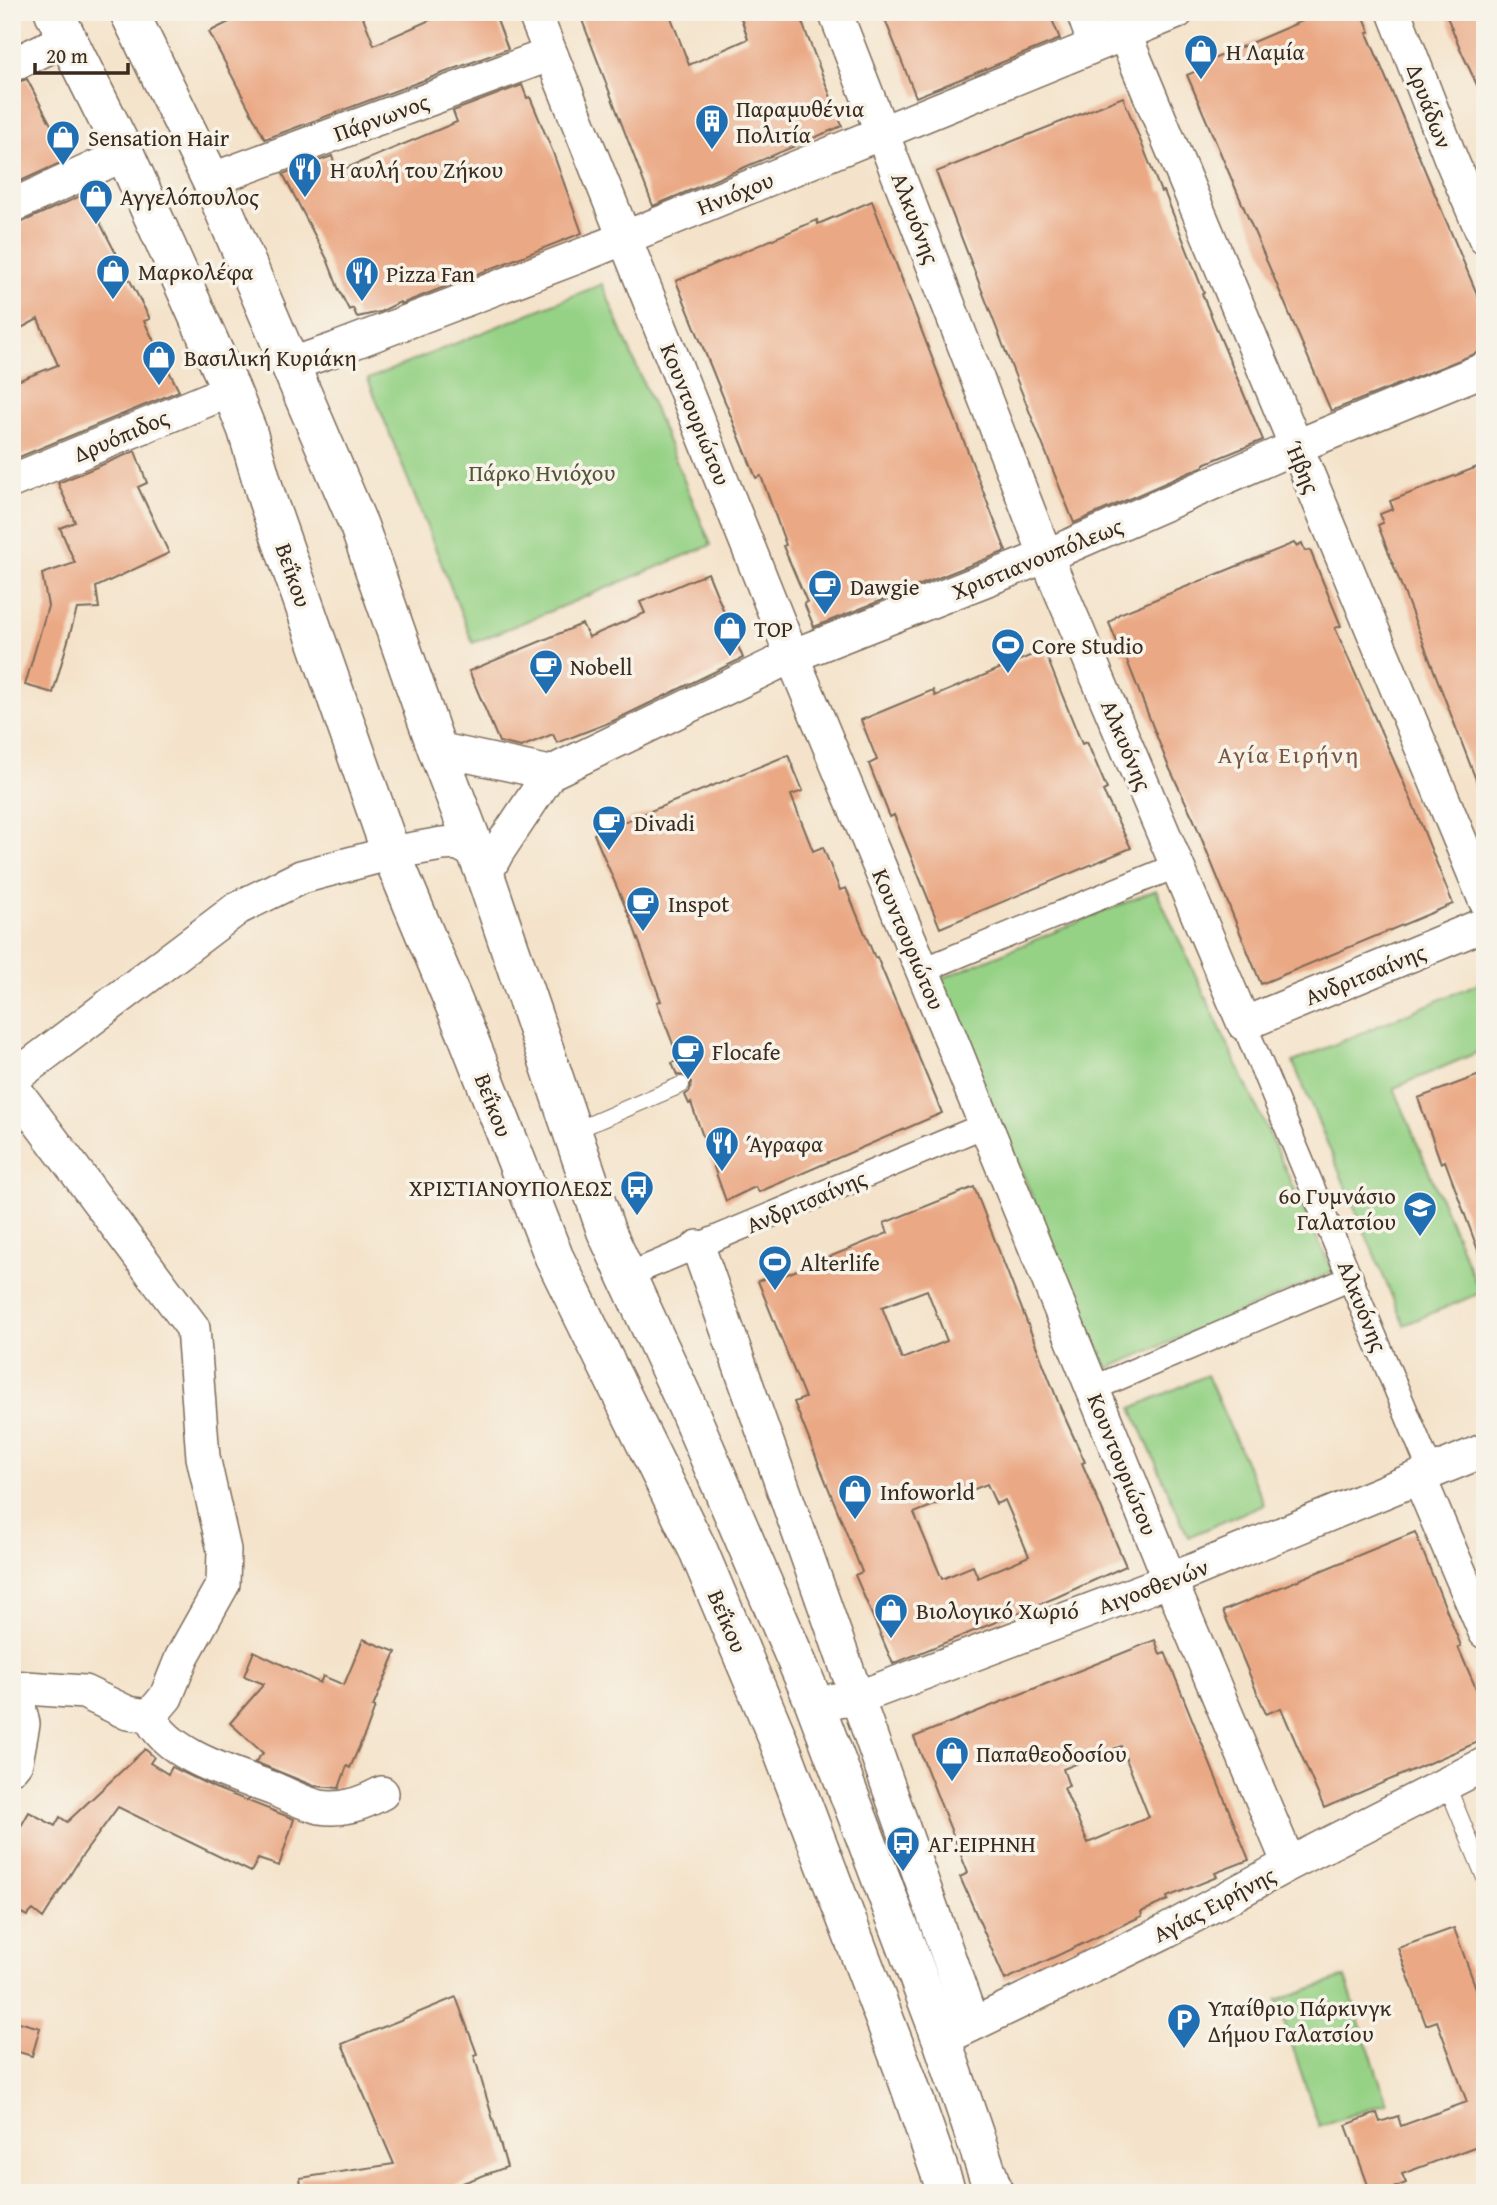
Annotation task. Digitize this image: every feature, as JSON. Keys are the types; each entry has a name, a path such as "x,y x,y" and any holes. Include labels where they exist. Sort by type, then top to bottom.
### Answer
{"main road":[{"name":"Βεΐκου","path":"130,12 211,180 359,526 480,864 606,1231 690,1413 957,2032 994,2193"},
{"name":"Βεΐκου","path":"61,25 125,154 231,390 391,853 468,1037 554,1257 699,1552 777,1737 908,2081 947,2193"}],"street":[{"name":"Κουντουριώτου","path":"534,12 792,656 1289,1864"},
{"name":"Αλκυόνης","path":"835,12 1046,556 1351,1278 1485,1632"},
{"name":"Ήβης","path":"1083,12 1110,39 1295,447 1485,900"},
{"name":"Ηνιόχου","path":"289,365 361,340 625,237 1177,12"},
{"name":"Δρυάδων","path":"1394,12 1485,238"},
{"path":"12,65 61,25"},
{"name":"Πάρνωνος","path":"211,180 551,54"},
{"path":"12,206 125,154"},
{"name":"Χριστιανουπόλεως","path":"550,773 792,656 1046,556 1295,447 1485,369"},
{"name":"Δρυόπιδος","path":"12,481 231,390"},
{"path":"12,1079 238,908 301,877 391,853 450,843 458,844 480,864 498,851 550,773 437,749"},
{"path":"923,970 1178,865"},
{"name":"Ανδριτσαίνης","path":"1244,1024 1485,925"},
{"path":"12,1086 192,1328 203,1457 223,1550 223,1584 182,1657 166,1697 150,1716"},
{"name":"Ανδριτσαίνης","path":"626,1276 985,1125"},
{"path":"698,1247 857,1698 957,2032"},
{"path":"1093,1388 1351,1278"},
{"name":"Αιγοσθενών","path":"814,1702 857,1698 1170,1580 1485,1450"},
{"path":"12,1768 16,1762 23,1724 13,1687 84,1692 128,1713 150,1716"},
{"path":"150,1716 155,1727 164,1735 199,1759 318,1807 340,1808 365,1802 382,1793"},
{"name":"Αγίας Ειρήνης","path":"957,2032 1164,1931 1485,1764"}],"lane":[{"path":"572,1132 681,1085"},
{"path":"1446,1783 1485,1878"}],"green space":[{"name":"Πάρκο Ηνιόχου","path":"602,284 711,545 473,643 368,379"},
{"path":"1156,890 1333,1272 1107,1369 938,980"},
{"path":"1479,983 1485,998 1485,1049 1394,1088 1480,1293 1404,1325 1293,1062"},
{"path":"1207,1375 1264,1504 1188,1537 1132,1408"},
{"path":"1345,1977 1387,2103 1319,2126 1277,2000"}],"building":[{"path":"249,12 361,12 374,45 430,20 427,12 494,12 508,49 265,139 209,32"},
{"path":"579,12 669,12 689,65 748,39 739,12 798,12 842,126 653,206"},
{"path":"882,12 1049,12 1060,39 916,97"},
{"path":"1323,12 1362,12 1370,32 1367,33 1485,313 1485,350 1331,411 1187,75 1206,67 1204,63"},
{"path":"1445,12 1485,12 1485,102 1462,53"},
{"path":"27,79 69,159 12,185 12,84"},
{"path":"522,85 527,98 530,97 552,150 582,233 380,312 357,317 353,308 349,310 327,259 283,174 332,156 337,172 457,122 453,111"},
{"path":"1123,97 1161,192 1164,191 1204,293 1202,294 1263,440 1074,523 936,172"},
{"path":"85,194 150,319 144,321 179,391 12,460 12,383 58,365 38,319 12,333 12,225"},
{"path":"872,201 1006,551 814,627 804,603 807,602 783,546 786,545 761,476 756,478 676,281 817,220 818,224"},
{"path":"135,451 147,483 138,487 169,553 96,587 99,608 77,609 53,693 25,685 48,606 42,574 75,563 60,528 75,522 58,483"},
{"path":"1485,464 1483,798 1378,525 1383,523 1380,514 1393,509 1390,501"},
{"path":"1294,543 1296,546 1302,543 1305,551 1310,550 1341,626 1335,628 1410,797 1453,904 1261,984 1194,820 1168,765 1124,653 1122,654 1109,623 1119,614"},
{"path":"708,573 743,658 613,721 557,743 553,734 521,747 499,742 469,671 582,624 589,637 645,613 640,602"},
{"path":"1044,650 1082,744 1087,742 1107,789 1103,791 1131,848 940,928 894,815 890,817 869,764 877,760 861,720 933,690 935,696"},
{"path":"788,755 803,791 791,795 813,851 823,847 840,890 846,888 942,1113 759,1192 755,1187 726,1201 691,1103 689,1104 685,1095 690,1091 691,1082 687,1076 677,1075 672,1063 679,1060 657,1002 661,1001 631,920 594,834"},
{"path":"1485,1073 1485,1261 1482,1261 1445,1161 1441,1163 1418,1098"},
{"path":"974,1187 1061,1409 1085,1462 1082,1463 1126,1566 893,1664 855,1575 862,1572 794,1402 805,1398 758,1281 783,1271 785,1275 888,1233 884,1223","holes":["927,1290 947,1341 902,1359 882,1307","987,1484 996,1504 1005,1500 1029,1556 978,1578 973,1566 942,1579 914,1513"]},
{"path":"1415,1532 1461,1646 1458,1647 1485,1709 1485,1739 1324,1808 1281,1708 1266,1714 1223,1611"},
{"path":"363,1639 396,1652 373,1707 367,1729 350,1768 347,1766 339,1788 314,1786 255,1762 263,1753 230,1723 264,1684 244,1676 254,1651 320,1683 323,1676 344,1685"},
{"path":"1155,1640 1160,1654 1165,1652 1249,1860 1215,1873 1217,1877 1167,1897 1168,1900 1141,1912 1142,1916 1005,1980 960,1877 968,1873 914,1737","holes":["1121,1746 1149,1817 1088,1843 1064,1788 1069,1786 1063,1769"]},
{"path":"145,1749 154,1757 150,1763 168,1774 172,1767 215,1788 294,1819 279,1866 258,1859 251,1872 118,1807 80,1859 43,1918 33,1910 27,1916 12,1908 12,1842 29,1812 55,1826 60,1817 67,1822"},
{"path":"1454,1928 1485,2013 1485,2143 1402,2174 1406,2183 1381,2193 1371,2193 1346,2125 1377,2113 1380,2122 1398,2116 1401,2126 1467,2102 1437,2021 1426,2025 1398,1948"},
{"path":"456,1997 477,2054 474,2055 507,2167 435,2193 302,2193 300,2178 394,2164 342,2044"},
{"path":"12,2020 40,2028 32,2056 12,2050"}],"place":[{"name":"Η Λαμία","path":"1201,81"},
{"name":"Παραμυθένια Πολιτία","path":"712,151"},
{"name":"Sensation Hair","path":"63,167"},
{"name":"Η αυλή του Ζήκου","path":"305,199"},
{"name":"Αγγελόπουλος","path":"96,226"},
{"name":"Μαρκολέφα","path":"113,301"},
{"name":"Pizza Fan","path":"362,303"},
{"name":"Βασιλική Κυριάκη","path":"159,387"},
{"name":"Dawgie","path":"825,616"},
{"name":"TOP","path":"730,658"},
{"name":"Core Studio","path":"1008,675"},
{"name":"Nobell","path":"546,696"},
{"name":"Divadi","path":"609,852"},
{"name":"Inspot","path":"643,933"},
{"name":"Flocafe","path":"688,1081"},
{"name":"Άγραφα","path":"722,1173"},
{"name":"ΧΡΙΣΤΙΑΝΟΥΠΟΛΕΩΣ","path":"637,1217"},
{"name":"6ο Γυμνάσιο Γαλατσίου","path":"1420,1238"},
{"name":"Alterlife","path":"775,1292"},
{"name":"Infoworld","path":"855,1521"},
{"name":"Βιολογικό Χωριό","path":"891,1640"},
{"name":"Παπαθεοδοσίου","path":"952,1783"},
{"name":"ΑΓ.ΕΙΡΗΝΗ","path":"903,1873"},
{"name":"Υπαίθριο Πάρκινγκ Δήμου Γαλατσίου","path":"1184,2050"}],"district":[{"name":"Αγία Ειρήνη","path":"1289,754"}]}
